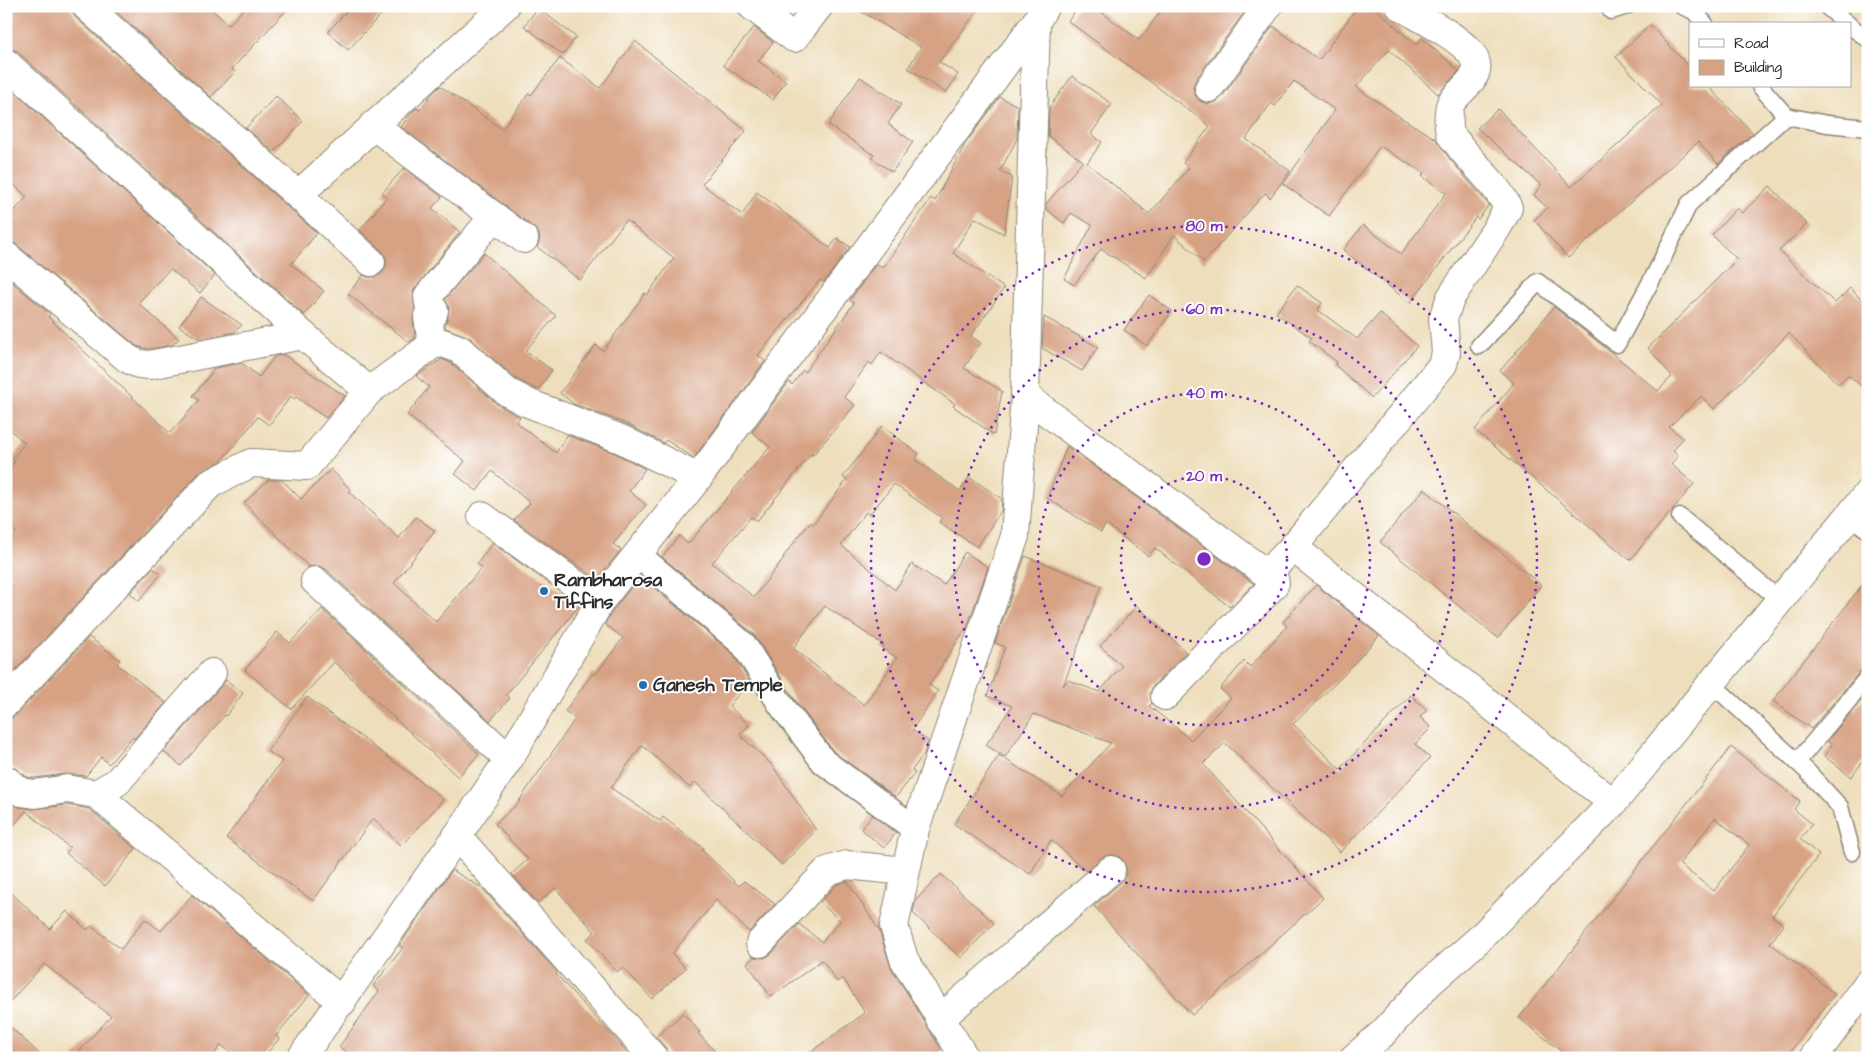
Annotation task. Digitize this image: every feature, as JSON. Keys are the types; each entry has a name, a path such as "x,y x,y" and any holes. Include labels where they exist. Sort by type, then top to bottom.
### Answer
{"street":[{"path":"86,6 298,194 371,262"},
{"path":"298,194 504,6"},
{"path":"752,6 794,38 819,6"},
{"path":"1209,88 1268,6"},
{"path":"1267,574 1293,547 1443,364 1446,354 1443,318 1451,297 1497,228 1508,208 1501,194 1470,160 1450,133 1449,118 1451,104 1472,82 1474,75 1476,65 1470,53 1448,35 1400,6"},
{"path":"965,1058 904,959 894,926 915,829 1015,536 1025,396 1040,14"},
{"path":"312,1054 342,1002 509,759 601,600 698,478 1040,14"},
{"path":"6,63 303,335 369,392"},
{"path":"373,125 524,239"},
{"path":"432,345 428,317 434,314 434,310 429,304 428,296 494,216"},
{"path":"6,256 128,359 139,364 149,365 303,335"},
{"path":"6,703 210,484 251,463 307,466 369,392 432,345 443,343 459,349 507,392 528,403 621,439 698,478"},
{"path":"1025,396 1274,579 1276,583 1165,696"},
{"path":"1354,1058 1382,1034 1428,984 1478,940 1613,802 1780,600 1858,523 1868,493"},
{"path":"482,516 574,584 601,600"},
{"path":"1293,547 1613,802"},
{"path":"637,554 744,645 781,705 824,762 915,829"},
{"path":"315,581 509,759"},
{"path":"96,794 117,782 212,673"},
{"path":"6,780 21,792 35,794 67,789 96,794 342,1002"},
{"path":"457,836 654,1058"},
{"path":"760,943 827,871 847,865 906,872"},
{"path":"940,1019 1111,870"},
{"path":"1813,1058 1868,983"}],"lane":[{"path":"1611,11 1627,6"},
{"path":"1682,6 1694,11 1703,22"},
{"path":"1826,6 1845,22"},
{"path":"1852,27 1868,39"},
{"path":"1762,88 1786,116 1827,124 1868,128"},
{"path":"1479,346 1538,282 1617,344 1656,272 1689,204 1786,116"},
{"path":"1680,517 1780,600"},
{"path":"1797,762 1868,677"},
{"path":"1711,684 1797,762 1840,807 1852,852"}],"building":[{"path":"6,6 69,6 76,18 317,233 291,264 324,291 304,315 17,51 6,48"},
{"path":"110,6 208,6 229,25 246,6 290,6 232,69 235,72 211,97"},
{"path":"351,6 389,6 348,50 328,32"},
{"path":"852,6 981,6 939,62 958,74 946,93 908,68 921,47"},
{"path":"1079,6 1093,6 1139,40 1165,6 1248,7 1196,79 1193,87 1195,95 1200,101 1208,104 1216,102 1222,97 1273,26 1319,60 1358,6 1373,6 1416,45 1422,38 1459,71 1438,94 1389,50 1356,87 1436,139 1449,158 1489,205 1478,219 1476,217 1410,303 1343,250 1363,225 1401,254 1446,193 1422,176 1424,173 1380,146 1329,216 1283,184 1335,110 1294,81 1275,106 1271,103 1246,139 1290,171 1270,198 1265,193 1204,262 1174,235 1146,278 1101,249 1074,285 1064,279 1092,225 1071,213 1064,223 1046,209 1046,204 1083,161 1048,136 1049,108 1072,76 1112,104 1091,134 1102,142 1087,163 1149,214 1189,168 1183,163 1210,126 1068,21"},
{"path":"538,8 576,37 563,55 524,26"},
{"path":"1650,25 1689,67 1689,88 1710,88 1753,133 1718,164 1698,142 1568,258 1534,220 1547,208 1534,195 1541,185 1477,128 1498,109 1571,187 1662,105 1616,57"},
{"path":"754,27 773,42 758,61 786,81 773,100 723,65"},
{"path":"635,41 746,131 702,184 742,215 757,192 830,248 837,238 850,247 824,282 820,280 758,355 765,361 694,458 666,440 664,443 627,424 574,404 560,393 596,345 603,351 645,293 647,295 674,258 626,220 580,280 537,247 540,240 539,233 533,227 401,127 411,113 416,108 420,110 440,86 502,129 529,93 531,95 560,58 600,88"},
{"path":"860,77 901,104 888,124 913,142 892,172 872,158 874,155 828,125"},
{"path":"6,84 215,275 200,293 170,269 138,303 179,339 171,345 148,349 136,346 16,244 6,241 6,220 27,197 6,177"},
{"path":"276,96 303,121 274,152 246,128"},
{"path":"1000,97 1018,106 1017,139 1000,171 1012,177 1004,234 975,218 953,253 1004,288 971,336 981,343 964,368 1002,391 994,435 953,406 955,404 881,352 872,365 869,362 844,397 855,405 813,455 811,454 757,521 751,517 712,563 754,597 810,522 813,524 847,480 843,477 882,426 919,454 915,460 960,491 969,477 1002,499 1001,511 977,547 939,522 942,518 894,484 869,515 866,512 841,545 895,590 912,564 944,585 965,552 988,567 966,631 964,631 929,685 938,691 912,730 928,741 924,754 912,770 915,773 896,797 834,752 793,697 754,634 662,557 679,536 688,544 770,447 752,432 789,382 792,385 803,370 805,372 854,303 850,300 876,264 883,268 931,198 935,201 965,144","holes":["825,606 884,645 882,648 897,658 864,705 793,648"]},
{"path":"404,168 442,197 432,208 460,232 413,291 415,338 409,342 348,294 363,275 376,277 382,273 386,266 386,258 382,251 360,230 387,197 382,193"},
{"path":"1770,186 1807,224 1779,251 1835,303 1850,288 1868,306 1868,392 1848,375 1838,384 1789,333 1714,409 1701,396 1669,427 1683,438 1673,451 1678,456 1671,464 1694,484 1630,560 1475,430 1514,383 1500,371 1554,307 1658,391 1672,376 1648,348 1737,259 1712,235 1737,208 1742,213"},
{"path":"484,253 556,316 525,351 552,370 538,390 516,379 469,337 445,328 449,307 445,299"},
{"path":"6,277 50,314 48,317 170,433 199,400 193,396 215,368 242,363 259,377 275,356 284,355 345,396 326,418 296,397 294,399 291,396 269,425 258,417 221,461 199,473 6,680 6,545 16,533 6,525 6,472 15,461 12,459 25,443 6,426"},
{"path":"1297,285 1322,303 1318,310 1357,339 1380,313 1417,346 1372,398 1335,365 1337,362 1309,341 1312,338 1276,313"},
{"path":"1149,295 1172,311 1147,346 1124,330"},
{"path":"201,297 242,325 235,332 199,339 179,326"},
{"path":"1044,317 1098,347 1082,371 1042,348"},
{"path":"442,359 451,363 497,404 520,417 516,422 556,453 567,435 615,453 645,469 629,491 646,505 613,544 621,550 597,579 514,520 530,503 492,471 477,491 455,474 465,461 407,415 429,387 416,376"},
{"path":"1067,446 1254,584 1230,607 1155,548 1148,556 1106,524 1101,532 1047,498"},
{"path":"331,469 351,490 349,492 399,538 416,517 435,531 394,583 436,622 482,567 477,564 492,543 580,605 506,695 510,698 490,721 326,569 318,566 309,567 244,503 268,480 282,480 301,499"},
{"path":"1424,489 1541,585 1498,638 1380,542"},
{"path":"1025,556 1101,586 1063,686 1068,680 1099,692 1122,666 1100,646 1137,606 1186,652 1154,685 1150,693 1152,703 1149,706 1191,740 1231,698 1220,689 1244,661 1250,667 1287,626 1283,622 1316,585 1379,636 1343,676 1293,724 1340,769 1411,695 1427,710 1420,717 1431,728 1415,744 1430,758 1340,852 1225,743 1203,764 1323,898 1192,1015 1094,906 1126,876 1126,867 1122,859 1116,855 1108,855 1101,858 1086,871 1051,840 1030,874 954,824 999,755 1062,796 1111,743 1034,714 1005,757 986,745 1012,706 987,696 1005,647 995,643"},
{"path":"153,568 161,574 139,601 130,593"},
{"path":"640,576 733,654 749,681 729,706 749,725 740,735 772,765 816,830 782,865 695,782 690,788 642,745 611,788 660,821 663,817 703,848 702,850 739,886 744,881 775,904 749,932 716,900 672,954 686,968 652,999 623,967 617,972 587,939 595,932 555,888 538,903 512,874 528,859 495,824 517,804 575,719 565,711 593,673 595,675 623,638 605,624 614,609"},
{"path":"1868,577 1868,667 1860,671 1811,729 1773,701"},
{"path":"322,609 479,754 458,777 334,662 291,709 245,670 277,632 290,643"},
{"path":"89,637 120,660 117,664 166,703 134,739 132,737 109,764 101,757 86,776 65,774 35,778 27,777 15,768 6,765 6,718 11,718 17,714"},
{"path":"226,680 243,693 226,716 181,766 164,752"},
{"path":"1868,693 1868,755 1851,777 1824,756 1832,745 1827,741"},
{"path":"307,697 435,792 443,800 402,846 373,818 313,901 226,838 282,761 267,751"},
{"path":"1731,747 1800,801 1794,809 1812,824 1800,839 1819,855 1772,916 1784,925 1770,943 1835,994 1785,1058 1570,1058 1519,1018","holes":["1715,818 1749,845 1714,891 1679,864"]},
{"path":"6,800 18,807 33,809 67,805 89,809 136,849 105,886 66,853 70,848 26,811 6,834"},
{"path":"872,815 896,833 884,848 861,829"},
{"path":"452,870 482,888 557,972 556,974 633,1058 355,1058 339,1047 379,991 373,986 403,948 399,946"},
{"path":"941,874 994,923 961,958 913,913 916,900"},
{"path":"847,881 879,930 891,967 941,1049 928,1058 802,1058 865,1013 843,978 837,982 822,960 771,997 747,963 754,957 764,958 771,954 799,924 822,942 840,921 820,902 836,885"},
{"path":"6,888 50,929 67,911 87,930 91,926 121,949 145,919 161,931 192,895 309,995 276,1036 279,1039 263,1058 237,1058 221,1045 211,1058 73,1058 111,1016 44,964 6,1006"},
{"path":"683,1013 721,1058 669,1058 666,1048 656,1037"},
{"path":"6,1023 44,1058 6,1058"}],"place":[{"name":"Rambharosa Tiffins","path":"544,591"},
{"name":"Ganesh Temple","path":"643,685"}]}
